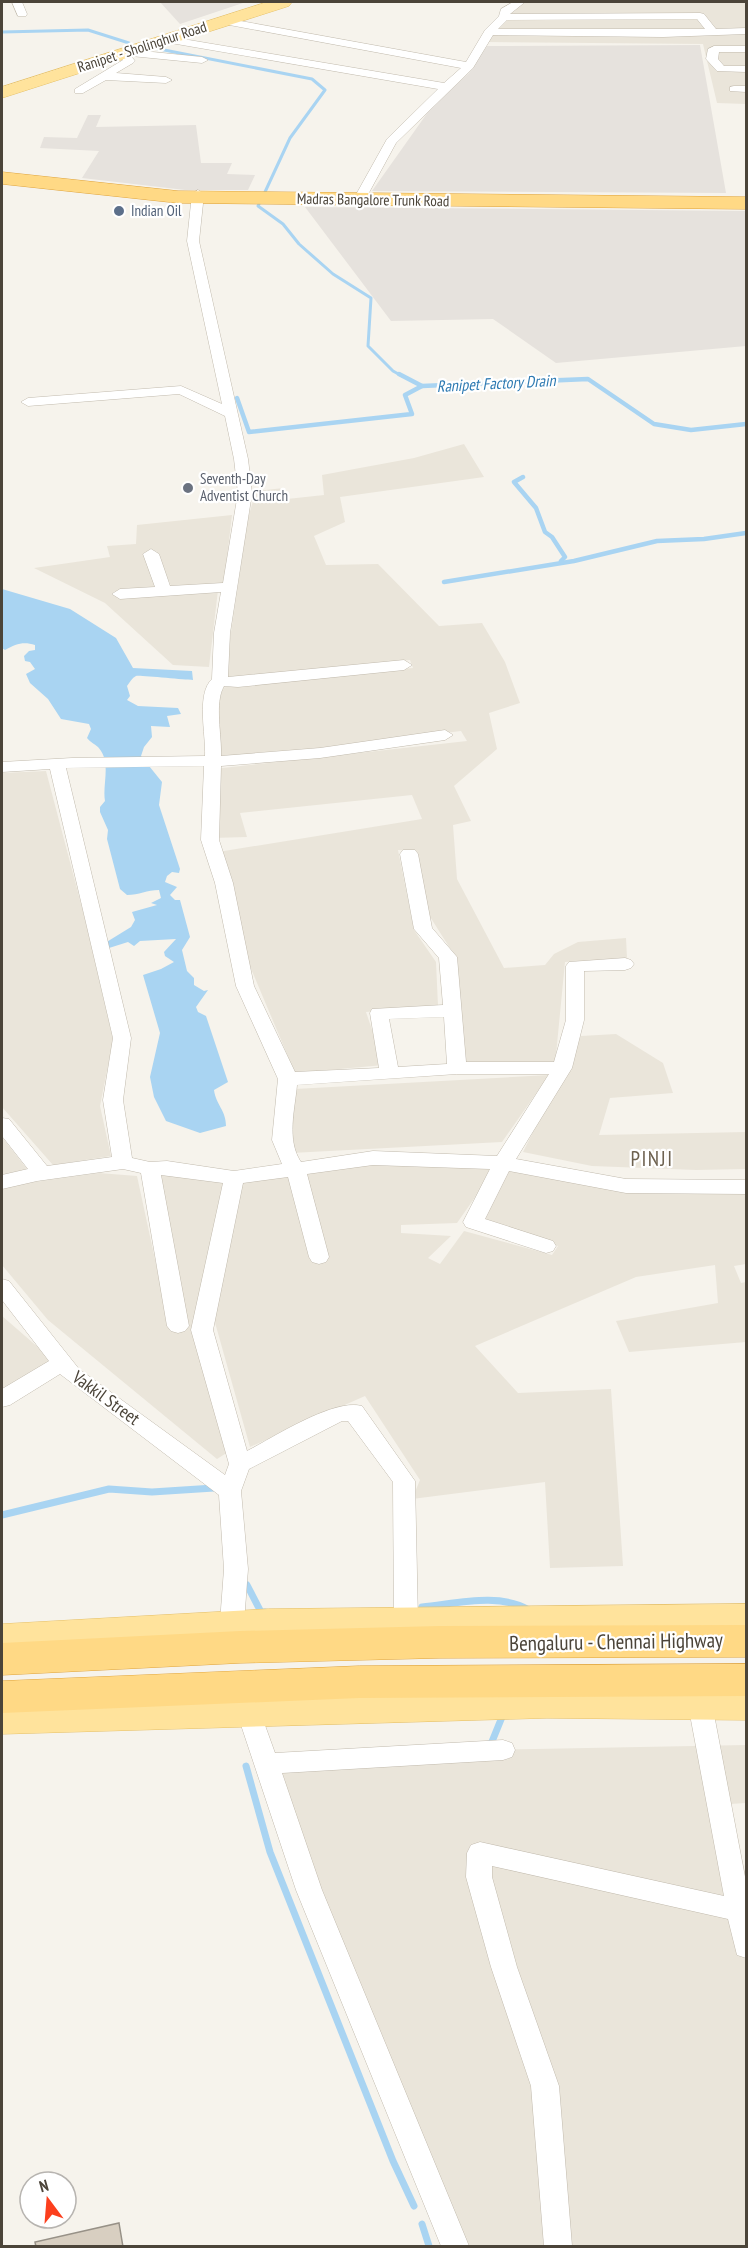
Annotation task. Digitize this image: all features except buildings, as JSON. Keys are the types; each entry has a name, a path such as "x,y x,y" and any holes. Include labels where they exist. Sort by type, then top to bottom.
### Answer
{"highway":[{"name":"Madras Bangalore Trunk Road","path":"2,176 198,196 747,202"},
{"name":"Bengaluru - Chennai Highway","path":"2,1659 231,1637 486,1643 747,1641"},
{"path":"677,1641 658,1649 654,1655 658,1667 691,1692"},
{"path":"573,1642 594,1648 602,1658 600,1670 577,1681"},
{"name":"Bengaluru - Chennai Highway","path":"2,1697 359,1682 577,1681 691,1692 747,1680"}],"main road":[{"path":"2,91 272,2"},
{"name":"Ranipet - Sholinghur Road","path":"2,91 143,44 283,2"},
{"path":"2,1639 231,1637 406,1622 747,1619"},
{"path":"2,1718 547,1702 691,1692 747,1704"}],"street":[{"path":"16,2 22,14"},
{"path":"360,198 391,141 470,66 502,12 520,2 529,2"},
{"path":"502,12 703,12 712,31"},
{"path":"224,21 381,63 446,87"},
{"path":"489,32 663,34 747,31"},
{"path":"165,39 381,63 470,66"},
{"path":"483,43 502,44"},
{"path":"535,45 581,44"},
{"path":"747,49 714,49 712,59 721,69 747,69"},
{"path":"123,52 202,60"},
{"path":"79,91 129,61 123,52"},
{"path":"104,76 166,80"},
{"path":"734,89 747,89"},
{"path":"198,196 193,241 246,493 222,633 220,681"},
{"path":"28,402 182,390 231,414"},
{"path":"151,554 164,590"},
{"path":"120,594 229,586"},
{"path":"319,1257 294,1170 282,1140 288,1079 245,986 224,883 210,840 214,734 210,699 215,685 220,681 238,682 404,665"},
{"path":"2,767 228,761 320,753 445,735"},
{"path":"57,765 122,1038 113,1100 123,1162"},
{"path":"409,854 423,929 448,957 457,1068"},
{"path":"546,1246 473,1222 502,1163 562,1068 575,1020 575,966 625,964"},
{"path":"390,1074 379,1013 453,1011"},
{"path":"288,1079 457,1068 562,1068"},
{"path":"2,1124 42,1173"},
{"path":"2,1182 42,1173 123,1162 150,1169 167,1168 234,1178 373,1158 502,1163 626,1186 747,1187"},
{"path":"150,1169 178,1326"},
{"path":"231,1637 236,1569 230,1491 240,1464 202,1330 234,1178"},
{"name":"Vakkil Street","path":"4,1291 71,1374 132,1416 230,1491"},
{"path":"2,1399 62,1363"},
{"path":"240,1464 338,1414 354,1412 404,1481 406,1622"},
{"path":"691,1692 741,1911 747,1947"},
{"path":"248,1710 309,1890 455,2247"},
{"path":"266,1764 503,1750"},
{"path":"558,2247 546,2086 504,1967 479,1877 480,1853 741,1911"}],"shaded area":[{"path":"160,2 246,2 180,24"},
{"path":"524,2 746,2 746,104 717,103 703,44 486,42 512,10"},
{"path":"700,45 726,193 372,191 433,105 469,73 487,46"},
{"path":"88,115 101,115 96,127 196,125 201,163 232,163 227,174 255,175 248,190 185,190 82,178 99,151 40,148 44,137 77,138"},
{"path":"305,207 746,211 746,346 556,363 493,319 391,321"},
{"path":"464,444 484,477 340,497 345,522 314,536 326,565 378,564 439,626 482,623 505,662 520,703 489,713 497,749 454,786 471,821 453,825 457,879 504,968 545,965 554,954 578,942 626,938 627,958 565,962 555,1065 466,1062 453,953 427,912 417,851 398,850 414,930 436,962 438,1006 366,1012 384,1065 295,1073 249,964 218,852 422,819 412,795 240,813 247,837 212,838 214,769 467,741 461,731 228,759 215,758 218,688 413,668 410,660 224,679 248,518 256,491 284,488 287,499 324,495 322,475 414,458"},
{"path":"232,515 224,583 171,586 156,551 143,553 155,587 113,592 116,596 218,590 209,667 173,665 105,603 34,568 110,557 107,546 136,544 137,525"},
{"path":"46,771 85,919 113,1040 100,1106 111,1156 53,1165 2,1107 2,773"},
{"path":"616,1034 663,1063 673,1093 610,1098 599,1135 746,1132 746,1169 696,1170 592,1166 523,1152 581,1036"},
{"path":"549,1075 502,1142 291,1153 295,1089"},
{"path":"2,1137 27,1169 2,1175"},
{"path":"373,1161 497,1166 457,1223 401,1225 401,1233 451,1236 428,1258 440,1264 464,1231 552,1255 558,1246 480,1220 507,1167 627,1191 746,1190 746,1264 734,1266 741,1283 746,1282 746,1342 629,1352 616,1321 718,1303 715,1265 636,1277 475,1346 518,1393 611,1389 623,1566 550,1568 545,1482 412,1499 420,1480 365,1396 250,1447 214,1319 239,1181"},
{"path":"99,1173 137,1176 170,1329 160,1175 228,1182 193,1324 228,1452 217,1459 48,1320 2,1265 2,1189 20,1184"},
{"path":"2,1316 55,1362 2,1394"},
{"path":"746,1745 746,1803 730,1804 746,1877 746,2246 454,2246 269,1754"}],"water":[{"path":"2,589 70,609 116,638 133,668 192,671 193,680 136,676 127,686 130,696 127,700 138,706 178,708 181,714 167,716 170,727 151,726 152,737 144,747 141,756 162,782 159,805 180,869 179,873 172,872 167,876 165,882 177,887 170,895 175,900 180,900 190,937 182,950 187,971 194,978 194,985 204,991 208,990 196,1007 198,1012 206,1016 228,1082 214,1090 226,1126 200,1133 166,1121 154,1097 150,1077 160,1033 143,975 174,962 165,956 164,952 176,939 140,941 134,946 128,942 109,948 105,943 131,927 135,920 132,912 157,905 151,903 161,898 159,890 127,895 120,889 107,839 108,830 100,812 100,807 105,801 105,759 98,747 87,738 91,729 89,724 61,719 48,699 30,683 26,674 35,669 30,662 25,661 24,656 29,651 35,650 35,645 23,643 5,650 2,648"}],"waterway":[{"name":"Ranipet Factory Drain","path":"2,32 88,30 129,43"},
{"name":"Ranipet Factory Drain","path":"154,48 312,79 325,90 290,138 265,192"},
{"name":"Ranipet Factory Drain","path":"259,204 258,206 283,224 299,244 333,274 371,298 368,346 393,371 402,376"},
{"name":"Ranipet Factory Drain","path":"399,374 422,386"},
{"name":"Ranipet Factory Drain","path":"422,386 588,379 654,424 691,430 746,424"},
{"path":"237,398 249,432 412,414 405,395 422,386"},
{"path":"523,477 514,482 536,508 545,532 552,537 565,557 561,561"},
{"path":"444,582 574,561 657,541 704,539 746,533"},
{"path":"2,1515 109,1489 152,1492 214,1488"},
{"path":"247,1585 261,1612 265,1612"},
{"path":"422,1607 491,1600 529,1610"},
{"path":"489,1744 491,1744 502,1717"},
{"path":"246,1766 270,1852 393,2161 414,2206"},
{"path":"422,2224 429,2246"}],"place":[{"name":"Indian Oil","path":"119,211"},
{"name":"Seventh-Day Adventist Church","path":"188,488"}],"district":[{"name":"PINJI","path":"652,1159"}]}
